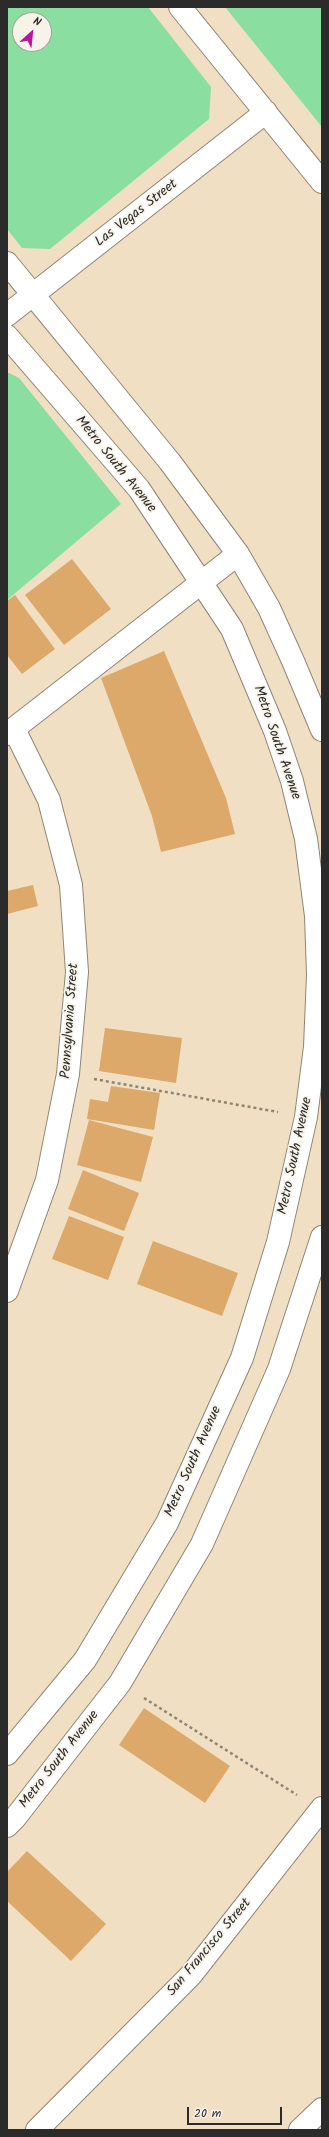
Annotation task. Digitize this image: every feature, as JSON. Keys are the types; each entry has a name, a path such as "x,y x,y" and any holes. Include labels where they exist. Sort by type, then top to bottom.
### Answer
{"street":[{"path":"180,7 322,182"},
{"name":"Las Vegas Street","path":"7,315 266,112"},
{"path":"7,263 170,462 238,554 269,608 294,661 322,730"},
{"name":"Metro South Avenue","path":"7,336 139,489 232,629 261,698 292,781 317,839 316,916 318,975 314,1118 242,1358 167,1523 85,1660 7,1754"},
{"path":"10,732 201,581 238,554"},
{"name":"Pennsylvania Street","path":"7,1291 47,1180 68,1074 77,972 71,885 50,800 10,732"},
{"name":"Metro South Avenue","path":"7,1826 120,1683 202,1544 279,1369 322,1237"},
{"name":"San Francisco Street","path":"37,2130 192,1975 321,1809"},
{"path":"300,2130 322,2109"}],"path":[{"path":"68,1074 314,1118"},
{"path":"120,1683 321,1809"}],"green space":[{"path":"7,7 148,7 211,87 209,119 50,249 22,248 7,229"},
{"path":"225,7 322,7 322,127"},
{"path":"7,372 19,378 121,504 7,600"}],"building":[{"path":"72,559 111,609 64,645 25,595"},
{"path":"15,595 55,649 22,674 7,655 7,601"},
{"path":"164,651 226,798 235,834 161,852 152,816 101,678"},
{"path":"33,885 38,906 7,914 7,891"},
{"path":"105,1028 182,1038 176,1083 99,1071"},
{"path":"111,1086 160,1093 154,1130 87,1119 90,1099 108,1102"},
{"path":"89,1120 153,1137 141,1182 77,1165"},
{"path":"83,1170 139,1193 124,1231 68,1209"},
{"path":"69,1216 124,1237 108,1280 52,1259"},
{"path":"153,1241 238,1273 222,1316 137,1284"},
{"path":"144,1708 230,1766 205,1803 119,1745"},
{"path":"27,1851 106,1924 71,1961 7,1901 7,1872"}]}
